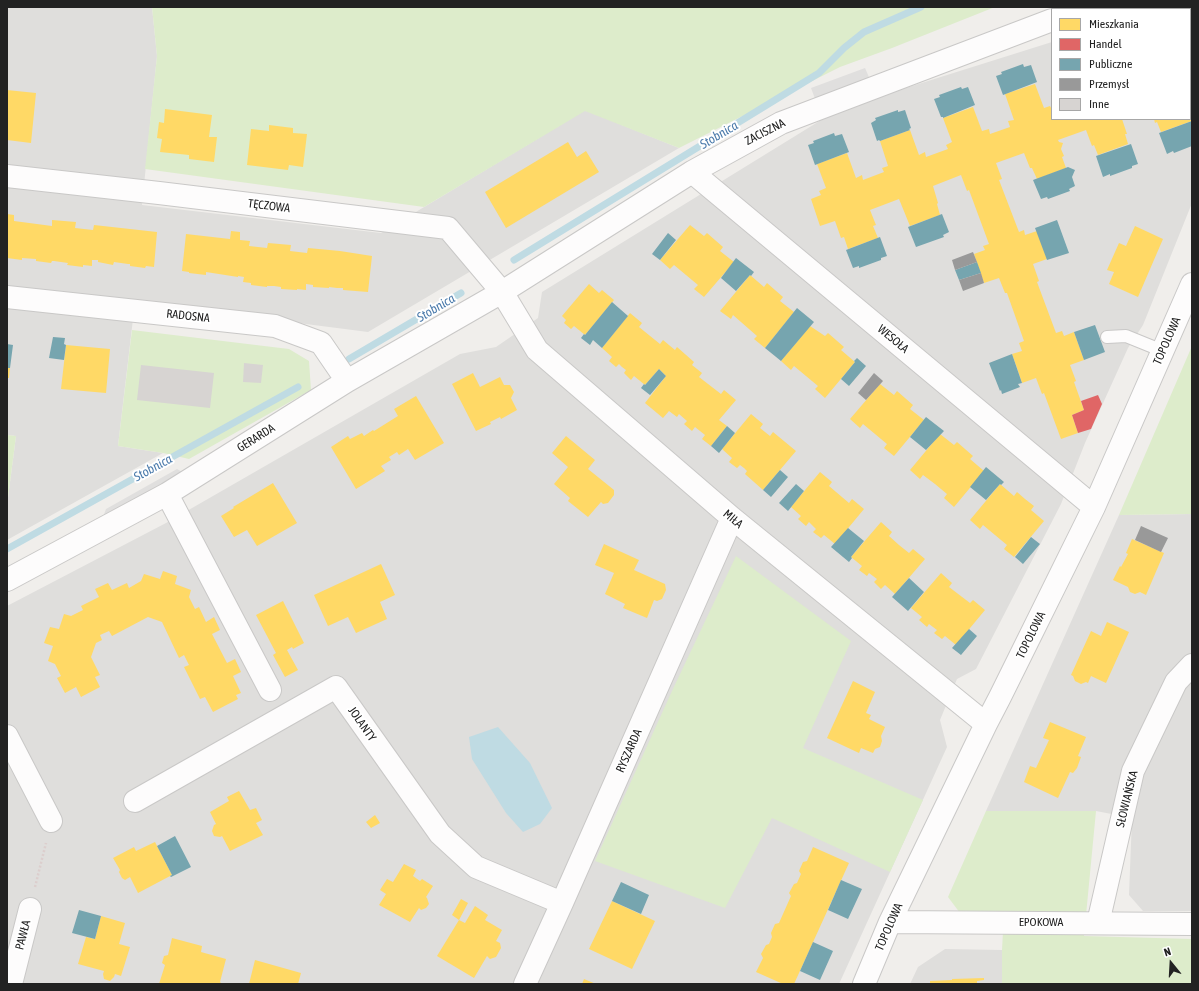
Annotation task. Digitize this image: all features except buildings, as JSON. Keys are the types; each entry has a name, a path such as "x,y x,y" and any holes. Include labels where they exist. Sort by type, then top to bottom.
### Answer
{"street":[{"name":"ZACISZNA","path":"502,292 692,172 781,123 1051,20"},
{"name":"WESOŁA","path":"692,172 1094,507"},
{"name":"TĘCZOWA","path":"7,176 159,192 448,228 502,292"},
{"name":"TOPOLOWA","path":"864,984 890,922 1094,507 1192,284"},
{"name":"GERARDA","path":"7,580 167,494 347,381 502,292"},
{"name":"MIŁA","path":"502,292 537,350 732,518 986,724"},
{"name":"RADOSNA","path":"7,297 275,326 321,343 347,381"},
{"path":"167,494 270,690"},
{"name":"RYSZARDA","path":"525,984 732,518"},
{"name":"SŁOWIAŃSKA","path":"1098,922 1133,771 1176,682 1192,665"},
{"name":"JOLANTY","path":"134,801 336,687 440,834 476,867 562,903"},
{"path":"7,736 51,821"},
{"name":"PAWŁA","path":"11,984 30,909"},
{"name":"EPOKOWA","path":"890,922 1098,922 1192,924"}],"lane":[{"path":"1107,336 1126,336 1162,351"}],"path":[{"path":"30,909 51,821"}],"shaded area":[{"path":"7,7 152,7 157,56 142,205 381,233 585,110 679,148 368,332 135,302 118,446 163,453 7,540 7,505 16,436 7,435"},
{"path":"1192,7 1192,203 1143,325 1128,348 1085,443 1061,504 976,669 957,679 940,720 947,747 839,984 7,984 7,606 166,523 460,354 496,347 538,318 542,292 839,109 1051,42 1051,120 1191,120 1191,8 1121,8"},
{"path":"865,68 872,84 817,104 811,88"},
{"path":"177,469 188,475 100,525 106,509"},
{"path":"1192,514 1192,911 1143,911 1129,895 1132,818 1096,811 986,811 1119,515"},
{"path":"945,949 1002,950 1002,984 910,984 918,967"}],"green space":[{"path":"152,7 995,7 840,67 679,148 585,111 424,207 145,169 157,56"},
{"path":"132,330 289,349 309,361 311,390 189,459 163,453 118,446"},
{"path":"1192,346 1192,514 1119,515"},
{"path":"7,435 16,436 7,505"},
{"path":"736,556 851,641 803,748 923,800 890,872 772,818 725,908 595,861 672,691"},
{"path":"986,811 1096,811 1084,936 1192,939 1192,984 1002,984 1004,913 960,913 948,897"}],"water":[{"path":"498,727 530,763 552,808 540,824 523,832 506,813 472,759 469,737"}],"waterway":[{"name":"Stobnica","path":"514,260 819,73 844,48 864,32 921,7"},
{"name":"Stobnica","path":"349,359 461,293"},
{"name":"Stobnica","path":"7,549 298,387"}]}
